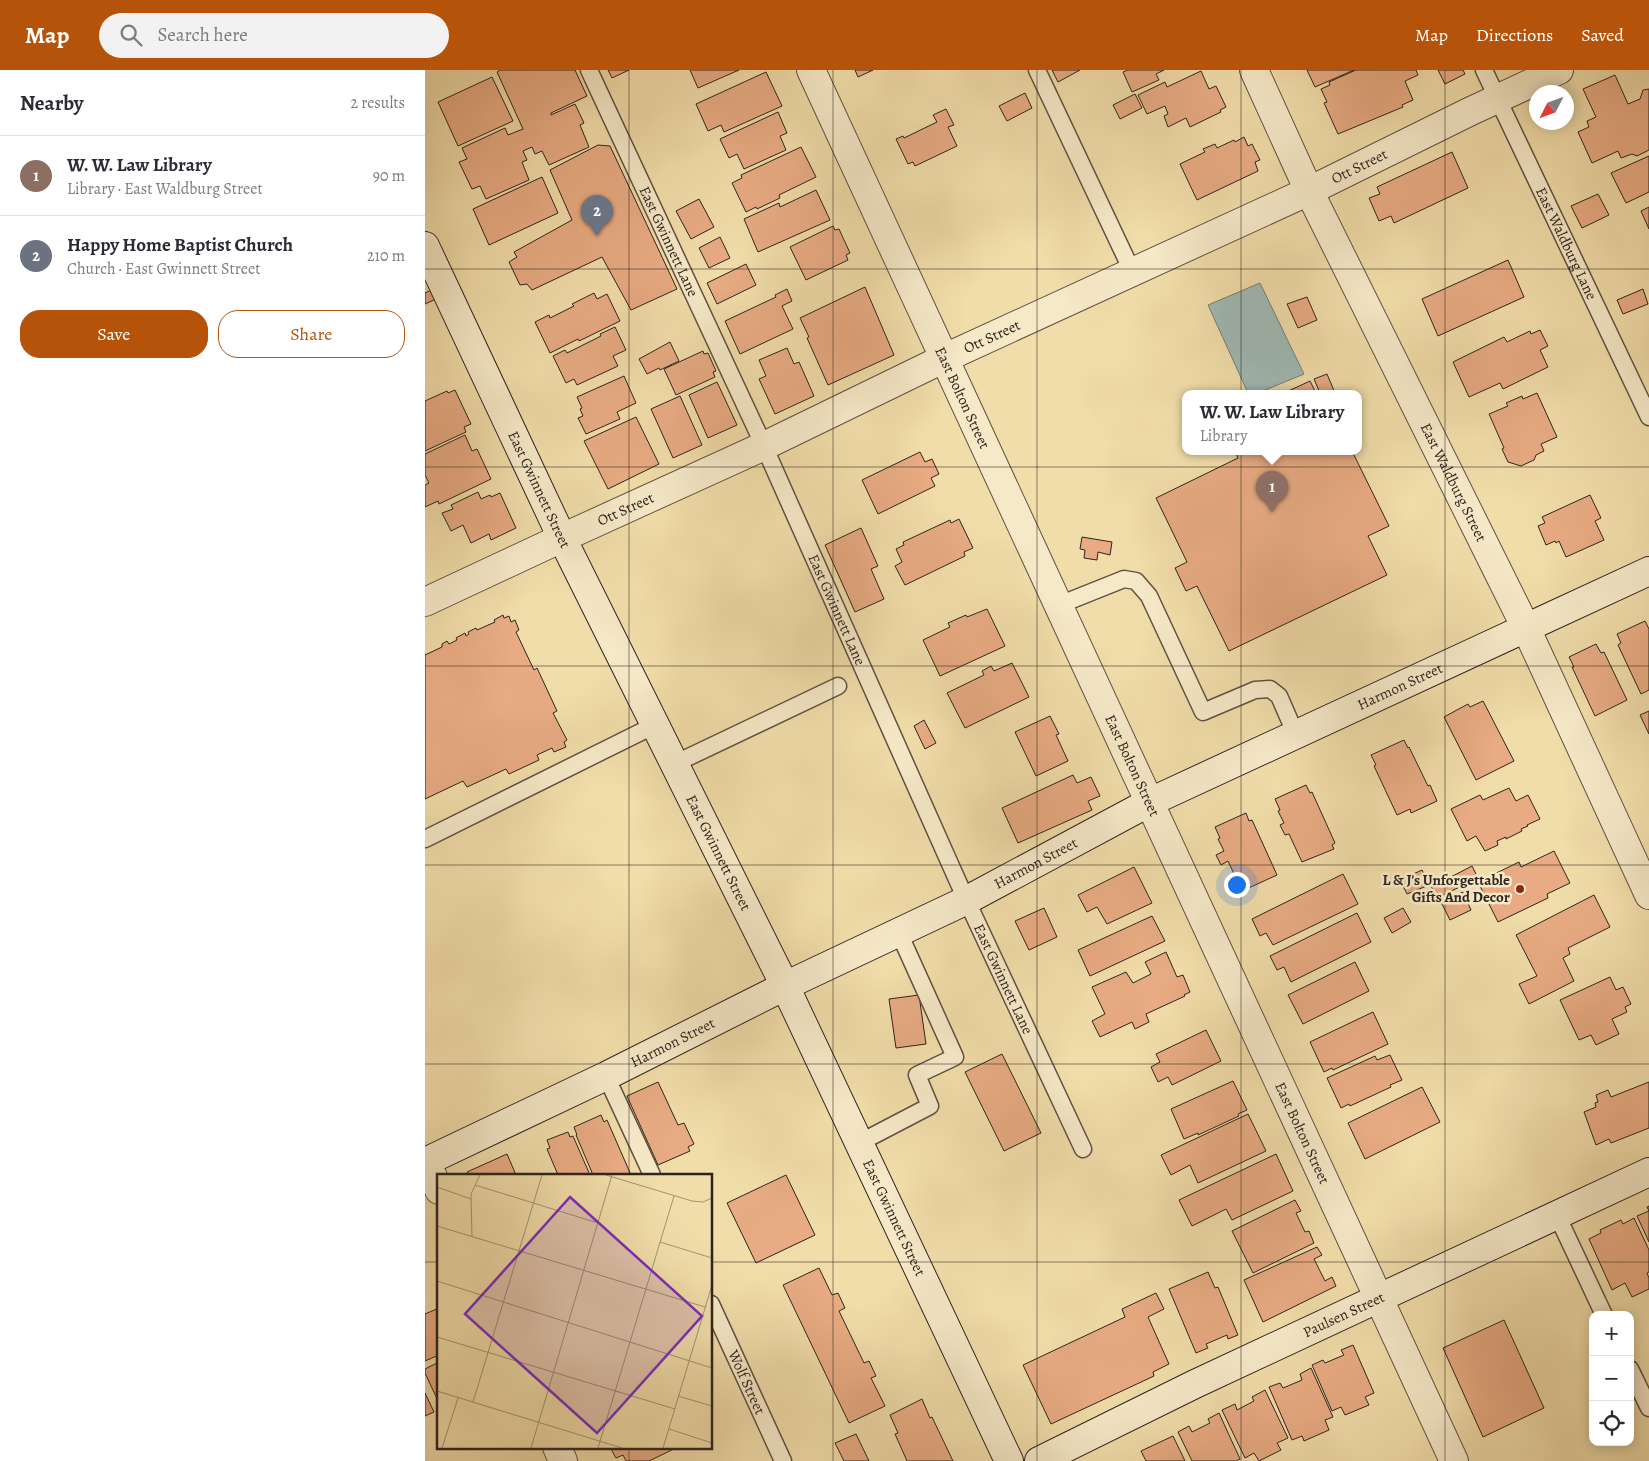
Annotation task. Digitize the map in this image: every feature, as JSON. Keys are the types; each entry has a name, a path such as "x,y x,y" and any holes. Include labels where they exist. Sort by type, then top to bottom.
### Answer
{"street":[{"name":"East Bolton Street","path":"811,70 1454,1461"},
{"name":"East Waldburg Street","path":"1254,70 1309,190 1526,628 1649,895"},
{"name":"Ott Street","path":"425,602 764,446 945,358 1309,190 1559,70"},
{"name":"East Gwinnett Street","path":"425,246 562,538 785,986 1009,1461"},
{"name":"Harmon Street","path":"425,1162 606,1076 785,986 967,900 1150,802 1649,571"},
{"path":"425,1162 437,1186"},
{"name":"Paulsen Street","path":"1039,1461 1195,1384 1649,1172"},
{"path":"557,1448 563,1461"}],"lane":[{"name":"East Gwinnett Lane","path":"589,70 764,446 967,900 1083,1149"},
{"path":"1037,70 1132,271"},
{"name":"East Waldburg Lane","path":"1483,70 1649,417"},
{"path":"1059,605 1123,579 1136,581 1149,596 1203,712 1255,690 1269,689 1279,696 1295,735"},
{"path":"674,764 838,686"},
{"path":"425,840 655,725"},
{"path":"859,1143 930,1106 917,1075 955,1057 899,933"},
{"path":"606,1076 652,1174"},
{"path":"1557,1215 1602,1311"},
{"name":"Wolf Street","path":"713,1308 783,1461"},
{"path":"1634,1377 1649,1408"}],"water":[{"path":"1260,283 1304,374 1265,390 1247,390 1208,305"}],"building":[{"path":"500,70 575,70 587,96 551,113 551,115 575,104 584,123 580,125 589,147 549,165 542,151 535,154 532,147 523,151 527,160 522,162 529,180 486,199 480,186 472,189 459,162 467,159 462,148 505,128 508,135 523,129 497,72"},
{"path":"608,70 629,70 612,78"},
{"path":"690,70 739,70 698,88"},
{"path":"855,70 873,70 858,77"},
{"path":"1052,70 1080,70 1058,82"},
{"path":"1128,70 1164,70 1156,74 1159,80 1132,92 1123,72"},
{"path":"1307,70 1354,70 1315,87"},
{"path":"1356,70 1416,70 1418,75 1405,81 1413,100 1402,105 1403,107 1338,134 1324,103 1327,102 1321,89 1330,85 1329,82"},
{"path":"1438,70 1463,70 1465,74 1445,84"},
{"path":"1201,71 1209,89 1216,86 1226,107 1220,110 1221,112 1190,127 1186,118 1168,127 1164,116 1168,114 1165,106 1147,114 1138,95 1165,82 1167,87"},
{"path":"766,72 782,106 724,132 721,125 708,131 696,104"},
{"path":"1615,75 1628,104 1640,99 1643,90 1649,89 1649,150 1637,156 1632,154 1621,158 1618,151 1592,163 1578,132 1589,127 1587,121 1596,117 1583,89"},
{"path":"492,77 513,121 458,146 438,102"},
{"path":"1025,93 1032,108 1007,121 999,106"},
{"path":"1135,94 1142,108 1120,119 1113,105"},
{"path":"946,109 954,125 948,127 957,146 915,166 913,162 908,164 896,139 903,136 904,138 937,122 933,115"},
{"path":"778,112 787,133 780,136 786,150 744,169 737,154 729,158 720,139"},
{"path":"1244,137 1248,146 1252,144 1260,160 1255,162 1258,171 1197,200 1180,164 1205,152 1203,149 1215,144 1217,148"},
{"path":"598,145 610,146 677,289 631,310 602,257 532,290 527,284 520,285 509,262 517,257 514,252 572,220 550,170"},
{"path":"801,147 816,177 779,195 780,198 746,212 732,183 742,178 741,175"},
{"path":"1452,152 1468,188 1394,223 1391,216 1379,221 1369,198 1380,194 1377,187"},
{"path":"1649,156 1649,192 1626,203 1611,173"},
{"path":"542,177 558,213 489,245 473,209"},
{"path":"816,190 830,220 758,252 744,219 779,203 780,207"},
{"path":"1598,194 1609,215 1582,228 1571,206"},
{"path":"699,199 714,227 691,239 676,211"},
{"path":"1649,207 1649,229 1641,211"},
{"path":"833,226 835,230 839,229 850,253 846,255 848,260 806,280 790,247"},
{"path":"720,237 730,258 709,268 699,248"},
{"path":"1508,260 1524,297 1438,336 1422,299"},
{"path":"746,264 756,285 717,304 707,283"},
{"path":"865,287 894,355 828,385 800,318"},
{"path":"787,289 792,301 782,306 793,329 740,354 725,321 776,297 775,295"},
{"path":"1643,289 1648,304 1623,314 1617,300"},
{"path":"432,290 436,299 425,304 425,293"},
{"path":"594,293 597,299 607,294 620,321 550,353 535,322 549,315 550,318"},
{"path":"1307,297 1317,320 1298,328 1287,304"},
{"path":"615,327 626,350 613,356 618,366 577,385 574,379 566,383 553,356 565,350 567,353"},
{"path":"1540,330 1548,346 1540,350 1548,367 1503,389 1500,383 1469,397 1453,362 1504,337 1507,342 1530,331 1531,334"},
{"path":"670,342 679,361 647,374 639,359"},
{"path":"787,348 794,364 799,362 814,396 775,414 759,379 766,376 759,360"},
{"path":"703,351 704,354 708,353 716,371 713,372 715,377 676,395 664,369"},
{"path":"1327,374 1334,390 1319,390 1314,379"},
{"path":"624,376 636,403 617,412 620,419 586,434 578,418 583,416 577,397"},
{"path":"1310,381 1314,390 1290,390"},
{"path":"717,382 737,425 708,438 689,395"},
{"path":"455,390 471,424 464,427 466,432 425,451 425,401 447,391 448,393"},
{"path":"1537,393 1557,437 1541,444 1544,451 1536,455 1534,460 1521,466 1508,462 1489,414 1508,406 1506,403 1522,396 1523,399"},
{"path":"680,396 702,445 673,458 651,409"},
{"path":"636,417 659,464 608,489 584,441"},
{"path":"465,435 472,451 477,449 491,479 439,504 438,501 425,507 425,485 429,483 425,475 425,454"},
{"path":"920,452 925,462 932,459 939,474 931,478 935,486 878,514 862,480"},
{"path":"1236,455 1354,455 1389,526 1368,536 1387,575 1229,651 1197,586 1186,591 1175,568 1187,562 1156,498 1238,458"},
{"path":"478,492 481,499 500,493 516,528 491,540 489,534 471,543 463,525 451,531 442,513 453,509 451,505"},
{"path":"1590,495 1601,518 1595,521 1604,540 1566,557 1559,541 1546,545 1538,526 1545,523 1542,517"},
{"path":"959,519 973,548 964,552 965,556 905,585 895,566 902,562 896,549 904,545 903,542 950,520 951,523"},
{"path":"861,528 878,566 871,569 884,599 855,612 825,545"},
{"path":"1082,537 1112,542 1110,555 1098,552 1097,560 1084,558 1085,550 1080,549"},
{"path":"987,609 1005,646 940,676 923,640 950,627 948,623"},
{"path":"503,615 504,618 509,616 511,622 515,620 519,630 516,632 534,670 537,668 557,711 553,713 567,740 564,742 566,747 554,752 552,748 537,755 539,760 509,774 506,769 467,787 463,781 425,799 425,655 442,647 442,644 447,641 449,644 465,633 466,636 469,634 468,632 476,628 477,630 495,622 494,620"},
{"path":"1645,621 1649,629 1649,690 1641,694 1618,645 1621,643 1617,634"},
{"path":"1596,644 1601,653 1604,652 1627,700 1595,716 1569,657"},
{"path":"1012,663 1029,697 965,728 947,693 984,675 982,671 991,666 994,671"},
{"path":"1483,701 1514,761 1476,780 1444,717 1468,704 1470,707"},
{"path":"1649,711 1649,734 1640,715"},
{"path":"1050,716 1059,734 1056,735 1068,761 1036,776 1015,732"},
{"path":"924,720 936,743 925,749 914,726"},
{"path":"1404,740 1437,801 1411,813 1410,809 1397,815 1374,766 1376,765 1371,755"},
{"path":"1073,775 1077,783 1091,777 1100,796 1088,801 1092,810 1018,843 1002,808"},
{"path":"1306,785 1310,793 1312,792 1335,843 1332,845 1334,849 1302,862 1289,834 1285,835 1280,825 1284,823 1275,799"},
{"path":"1509,788 1516,801 1528,795 1540,819 1521,829 1522,831 1497,841 1498,845 1485,851 1476,836 1467,841 1451,809 1480,795 1483,800"},
{"path":"1246,813 1249,821 1252,820 1277,875 1242,891 1228,861 1221,865 1216,855 1224,851 1215,827"},
{"name":"L & J's Unforgettable Gifts And Decor","path":"1554,851 1570,883 1547,894 1548,898 1498,922 1478,882 1519,862 1521,867"},
{"path":"1472,866 1478,878 1437,898 1431,882 1443,876 1445,880"},
{"path":"1134,867 1152,903 1107,924 1097,907 1087,912 1078,895"},
{"path":"1422,870 1429,885 1407,894 1400,880"},
{"path":"1343,874 1358,904 1273,945 1266,933 1260,936 1252,919"},
{"path":"1463,892 1471,910 1450,920 1441,902"},
{"path":"1594,895 1610,927 1568,948 1570,954 1563,958 1574,981 1529,1004 1519,984 1537,976 1516,935"},
{"path":"1044,908 1057,937 1029,950 1015,921"},
{"path":"1403,908 1411,922 1392,933 1384,918"},
{"path":"1357,913 1371,942 1291,982 1284,967 1277,970 1270,956"},
{"path":"1152,916 1165,941 1090,976 1078,950"},
{"path":"1166,952 1177,977 1183,975 1190,992 1146,1014 1149,1022 1135,1029 1132,1022 1100,1037 1092,1021 1105,1014 1092,987 1126,972 1133,983 1151,974 1145,962"},
{"path":"1355,962 1369,991 1303,1024 1288,995"},
{"path":"1610,977 1616,990 1623,987 1631,1004 1625,1007 1627,1012 1612,1019 1619,1034 1596,1045 1591,1035 1579,1040 1560,1000"},
{"path":"919,995 926,1044 896,1048 889,999"},
{"path":"1373,1012 1388,1044 1333,1070 1332,1068 1324,1072 1310,1042"},
{"path":"1206,1030 1221,1061 1172,1085 1168,1077 1158,1082 1151,1067 1160,1062 1156,1054"},
{"path":"1002,1054 1041,1133 1004,1151 965,1072"},
{"path":"1390,1055 1402,1080 1350,1106 1349,1104 1341,1108 1327,1078 1375,1056 1377,1060"},
{"path":"1233,1081 1247,1110 1238,1114 1239,1116 1198,1135 1198,1133 1184,1139 1171,1109"},
{"path":"658,1082 678,1125 684,1123 694,1144 688,1147 690,1151 658,1165 627,1096"},
{"path":"1649,1082 1649,1128 1611,1143 1609,1139 1596,1145 1584,1112 1596,1107 1595,1103 1598,1102 1596,1095 1608,1090 1611,1097"},
{"path":"1422,1087 1440,1122 1365,1159 1348,1123"},
{"path":"1248,1114 1266,1151 1198,1183 1190,1165 1171,1175 1161,1155"},
{"path":"601,1115 604,1122 607,1120 631,1174 593,1174 574,1127"},
{"path":"568,1132 570,1137 573,1136 590,1174 558,1174 547,1149 550,1148 547,1140"},
{"path":"507,1154 516,1174 468,1174 467,1172"},
{"path":"1276,1154 1293,1191 1232,1220 1226,1209 1192,1226 1179,1200"},
{"path":"786,1175 815,1235 756,1263 727,1203"},
{"path":"1295,1200 1301,1211 1296,1213 1305,1232 1309,1231 1314,1243 1253,1273 1232,1231"},
{"path":"1649,1211 1649,1242 1637,1216"},
{"path":"1634,1218 1649,1250 1649,1272 1647,1273 1649,1289 1632,1297 1625,1283 1612,1290 1589,1239 1601,1233 1600,1230 1621,1220 1623,1224"},
{"path":"1317,1247 1322,1255 1314,1259 1325,1281 1332,1277 1336,1286 1263,1322 1244,1280"},
{"path":"819,1268 832,1295 838,1293 845,1308 839,1311 864,1363 869,1361 876,1376 871,1378 885,1406 849,1423 783,1285"},
{"path":"1208,1272 1215,1288 1218,1287 1238,1335 1228,1339 1227,1335 1206,1344 1208,1348 1196,1353 1169,1289"},
{"path":"1156,1293 1164,1309 1148,1317 1169,1364 1153,1372 1154,1376 1051,1424 1023,1365 1125,1317 1122,1309"},
{"path":"437,1309 437,1356 425,1361 425,1314"},
{"path":"1504,1320 1544,1408 1483,1437 1443,1348"},
{"path":"1353,1345 1374,1393 1365,1397 1369,1405 1345,1415 1341,1407 1332,1411 1312,1365 1323,1360 1325,1363 1344,1355 1341,1350"},
{"path":"437,1363 437,1399 425,1373 425,1369"},
{"path":"1311,1368 1333,1417 1325,1420 1329,1430 1304,1441 1302,1436 1292,1440 1269,1387 1280,1383 1283,1388 1302,1380 1300,1374"},
{"path":"1265,1390 1288,1438 1277,1443 1281,1450 1259,1461 1254,1453 1245,1458 1222,1410 1235,1404 1237,1410 1254,1401 1252,1397"},
{"path":"425,1393 434,1412 425,1416"},
{"path":"922,1399 953,1461 907,1461 895,1434 898,1433 890,1415"},
{"path":"1219,1413 1240,1459 1236,1461 1192,1461 1178,1432 1189,1426 1192,1432 1210,1423 1208,1419"},
{"path":"856,1434 869,1461 844,1461 835,1443"},
{"path":"1173,1436 1185,1461 1146,1461 1141,1451"},
{"path":"611,1448 676,1448 649,1461 626,1461 623,1455 616,1458"}],"place":[{"name":"Happy Home Baptist Church","path":"597,236"},
{"name":"W. W. Law Library","path":"1272,512"},
{"name":"L & J's Unforgettable Gifts And Decor","path":"1520,889"}]}
